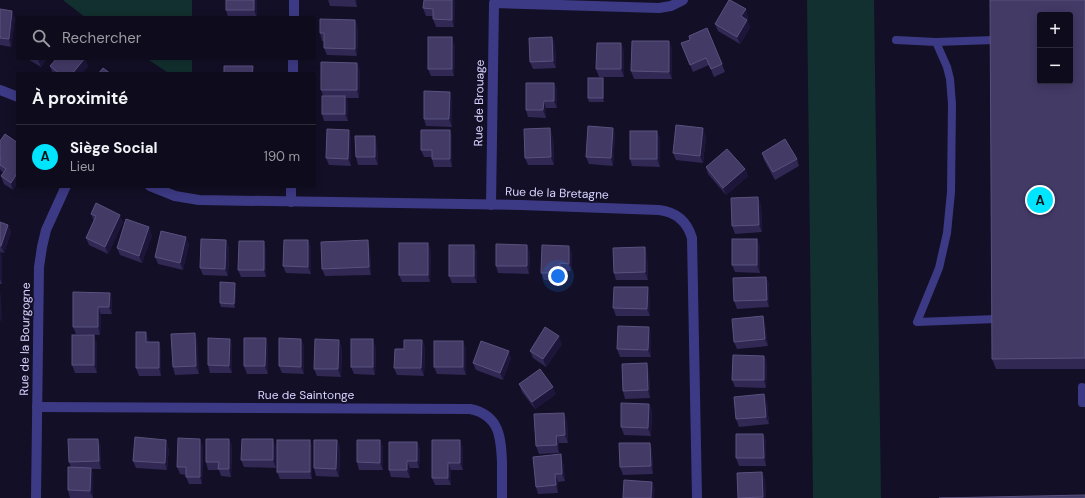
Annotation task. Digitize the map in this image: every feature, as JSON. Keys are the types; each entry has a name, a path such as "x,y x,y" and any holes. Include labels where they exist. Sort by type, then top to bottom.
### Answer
{"street":[{"path":"294,0 294,16"},
{"name":"Rue de Brouage","path":"491,204 494,1 557,2 659,8 671,6 683,0"},
{"path":"293,60 293,72"},
{"path":"0,90 16,96"},
{"name":"Rue de la Bourgogne","path":"36,498 39,267 46,230 65,188"},
{"name":"Rue de la Bretagne","path":"155,188 175,196 199,200 491,204 659,210 670,212 684,222 690,232 692,248 697,498"},
{"path":"290,202 291,188"},
{"name":"Rue de Saintonge","path":"37,407 476,410 490,420 497,428 499,434 501,445 502,498"}],"lane":[{"path":"896,40 936,42 994,40"},
{"path":"936,42 947,66 950,79 952,104 951,192 947,233 939,268 917,322 996,319"},
{"path":"1082,387 1082,403 1085,403"}],"green space":[{"path":"63,0 192,0 192,16 83,16"},
{"path":"807,0 874,0 881,498 813,498"},
{"path":"149,60 192,60 192,72 167,72"}],"building":[{"path":"226,0 254,0 254,10 226,10"},
{"path":"424,0 452,0 452,20 433,19 433,9 423,8"},
{"path":"729,0 746,9 741,16 747,20 737,37 715,24"},
{"path":"990,0 1085,0 1085,358 992,359"},
{"path":"0,9 12,11 9,39 0,38"},
{"path":"320,19 355,20 355,49 324,48 324,33 320,33"},
{"path":"707,28 722,64 711,69 706,58 690,65 681,43 690,40 689,36"},
{"path":"428,37 452,37 452,69 428,69"},
{"path":"552,37 553,61 530,62 529,38"},
{"path":"632,41 669,41 669,72 631,71"},
{"path":"597,43 621,43 621,69 596,69"},
{"path":"55,60 83,60 74,72 58,72 50,66"},
{"path":"321,62 357,63 357,90 321,90"},
{"path":"224,66 253,66 252,72 224,72"},
{"path":"103,68 108,72 100,72"},
{"path":"588,78 603,78 603,98 588,98"},
{"path":"526,83 554,83 554,101 544,101 543,110 526,110"},
{"path":"424,91 450,92 449,119 424,119"},
{"path":"322,96 345,96 345,114 322,114"},
{"path":"676,125 703,128 700,156 673,153"},
{"path":"588,126 613,128 611,158 586,157"},
{"path":"550,128 551,157 525,158 524,129"},
{"path":"327,129 349,130 348,159 326,158"},
{"path":"421,130 450,130 450,159 432,159 432,150 421,150"},
{"path":"630,131 657,131 657,159 630,159"},
{"path":"5,134 16,142 16,175 11,183 1,176 6,169 0,165 0,141"},
{"path":"355,136 375,136 375,157 356,157"},
{"path":"785,139 797,159 773,172 762,153"},
{"path":"727,149 745,169 723,188 706,167"},
{"path":"758,197 759,225 732,226 731,198"},
{"path":"96,203 120,215 105,247 86,238 96,216 91,214"},
{"path":"126,219 149,227 139,256 117,248"},
{"path":"0,222 8,225 1,246 0,246"},
{"path":"161,231 186,237 180,263 155,257"},
{"path":"201,239 226,240 225,269 200,268"},
{"path":"732,239 757,239 757,265 732,265"},
{"path":"284,240 308,240 308,267 283,266"},
{"path":"368,240 369,267 322,269 321,242"},
{"path":"239,241 264,241 264,270 238,270"},
{"path":"399,243 428,243 428,275 399,275"},
{"path":"496,244 527,245 527,266 496,266"},
{"path":"449,245 474,245 474,276 449,276"},
{"path":"542,245 569,246 569,264 560,263 560,273 541,273"},
{"path":"645,247 645,272 614,273 613,248"},
{"path":"766,277 767,300 734,301 733,278"},
{"path":"220,282 235,283 234,304 220,303"},
{"path":"614,287 648,287 647,309 613,308"},
{"path":"73,292 110,293 109,307 98,307 98,327 73,327"},
{"path":"763,316 765,339 734,342 732,319"},
{"path":"618,326 649,327 648,350 617,349"},
{"path":"545,327 559,336 543,359 530,351"},
{"path":"136,332 146,332 146,342 159,342 159,368 136,368"},
{"path":"195,333 196,366 173,367 171,334"},
{"path":"72,335 94,335 94,365 72,365"},
{"path":"208,338 230,339 229,366 208,365"},
{"path":"244,338 266,338 265,366 244,366"},
{"path":"279,338 301,339 301,367 279,366"},
{"path":"315,339 339,340 338,369 314,369"},
{"path":"351,339 373,339 373,367 351,367"},
{"path":"404,340 422,340 421,368 394,368 395,349 404,349"},
{"path":"434,341 463,341 463,367 434,367"},
{"path":"481,341 509,351 500,373 473,363"},
{"path":"733,355 764,356 764,380 732,380"},
{"path":"647,363 648,390 623,391 622,364"},
{"path":"540,369 553,387 532,402 519,384"},
{"path":"764,394 766,417 736,419 734,397"},
{"path":"621,403 649,404 648,428 621,427"},
{"path":"564,413 565,435 556,436 557,445 536,446 534,414"},
{"path":"736,434 763,434 764,458 736,458"},
{"path":"135,437 166,440 165,463 133,461"},
{"path":"178,438 200,439 200,477 186,477 186,467 177,467"},
{"path":"68,439 98,439 99,461 69,462"},
{"path":"206,439 229,439 229,469 218,469 219,462 206,462"},
{"path":"242,439 273,439 273,460 241,460"},
{"path":"277,440 310,440 310,472 277,472"},
{"path":"314,440 337,440 336,469 314,468"},
{"path":"357,440 380,440 380,463 357,462"},
{"path":"432,440 460,440 460,463 448,463 448,478 432,478"},
{"path":"389,442 417,442 417,461 407,461 407,470 389,470"},
{"path":"619,443 650,443 651,466 620,467"},
{"path":"561,454 562,474 555,474 556,485 536,487 533,457"},
{"path":"68,467 91,468 90,491 68,490"},
{"path":"762,472 763,497 738,498 737,473"},
{"path":"624,480 652,482 651,498 623,498"},
{"path":"1085,495 1085,498 939,498"}],"place":[{"name":"Siège Social","path":"1040,200"}]}
